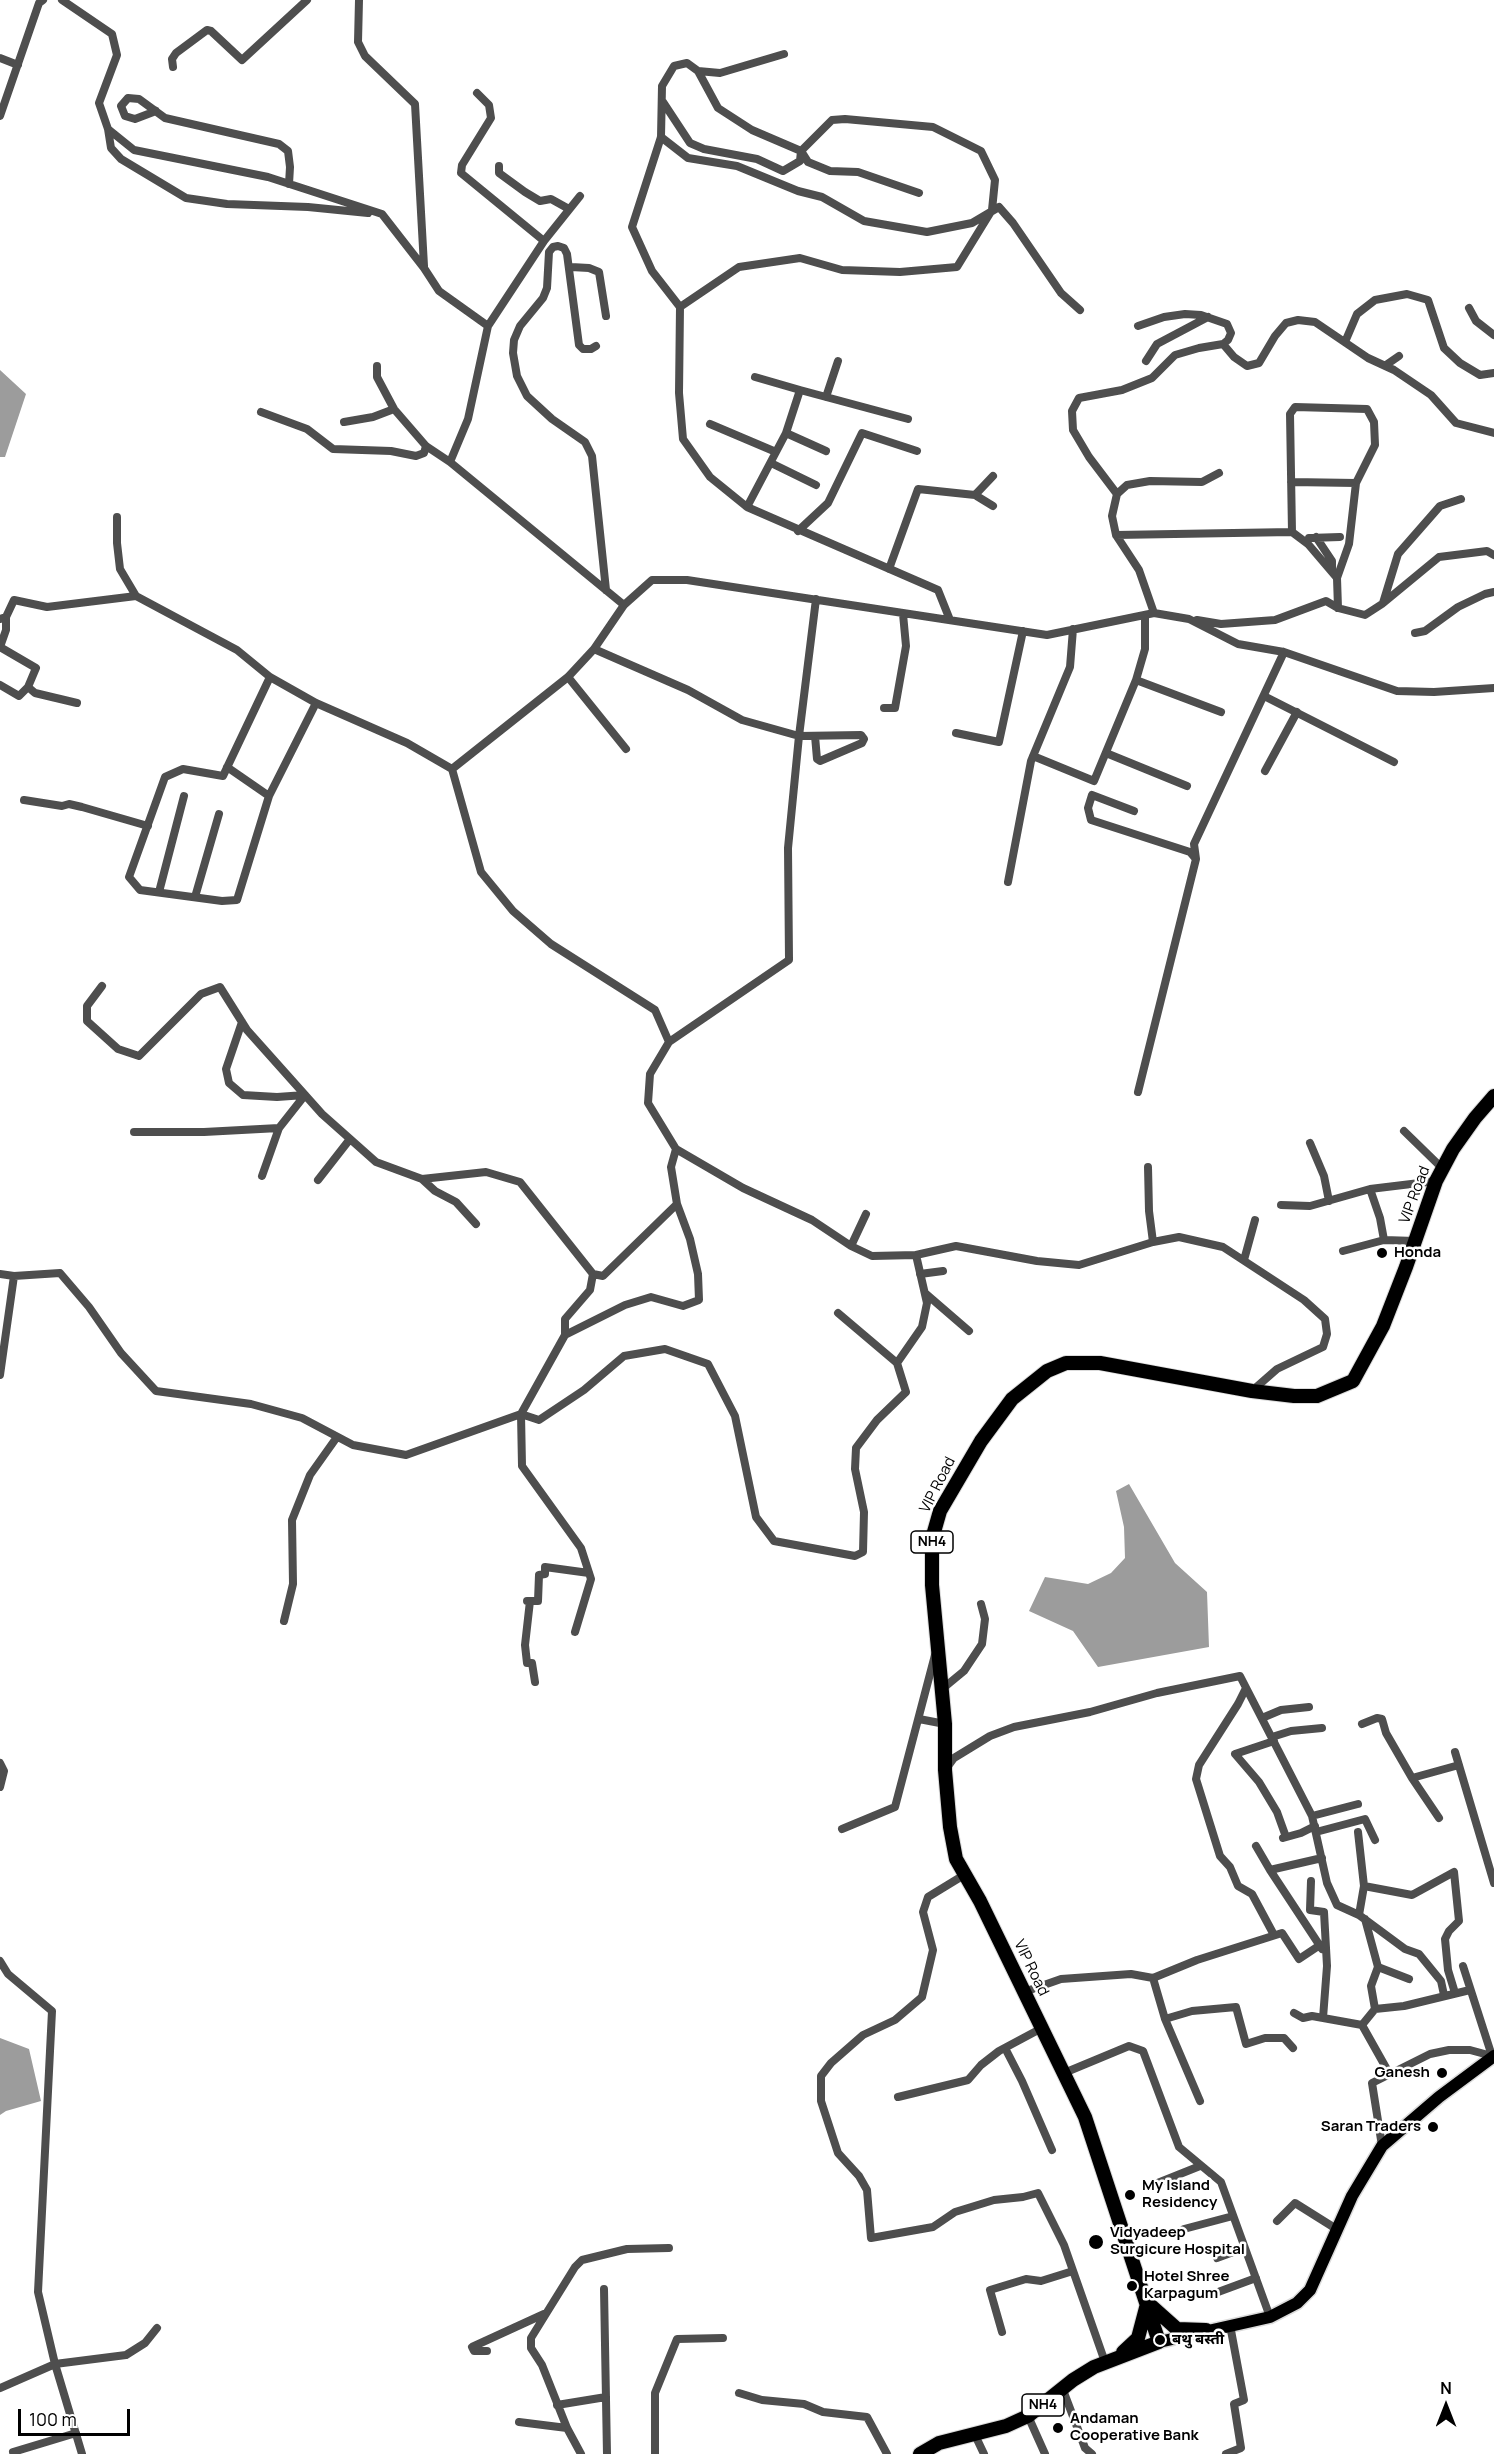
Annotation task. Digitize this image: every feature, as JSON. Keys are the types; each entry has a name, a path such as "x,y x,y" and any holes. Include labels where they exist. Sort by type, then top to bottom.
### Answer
{"highway":[{"name":"VIP Road","path":"1159,2342 1148,2302 1085,2117 980,1901 956,1859 950,1827 945,1770 945,1724 940,1691 932,1585 932,1539 940,1511 981,1441 1012,1399 1047,1371 1066,1363 1100,1363 1252,1391 1317,1396 1353,1381 1383,1326 1439,1175 1475,1118 1494,1096"},
{"path":"1110,2360 1138,2338 1148,2302 1177,2329 1206,2330"},
{"name":"NH4","path":"923,2453 939,2443 1006,2426 1028,2416 1073,2380 1110,2360 1159,2342"}],"main road":[{"path":"1159,2342 1269,2317 1297,2303 1310,2290 1352,2196 1382,2146 1439,2097 1493,2056"}],"street":[{"path":"62,0 112,34 117,55 99,103 108,129 111,148 121,159 186,198 228,204 308,207 382,214"},
{"path":"173,67 172,59 176,53 207,30 211,31 242,60 307,0"},
{"path":"358,0 358,42 365,56 415,104 424,268"},
{"path":"0,117 38,1"},
{"path":"698,71 720,73 784,54"},
{"path":"0,58 18,64"},
{"path":"919,193 858,172 830,171 808,162 801,151 752,130 718,108 698,71 687,63 674,66 663,86 661,137 632,227 652,271 680,308 679,393 683,439 710,477 747,507 938,590 950,620"},
{"path":"477,93 489,105 491,118 462,165 461,173 544,241"},
{"path":"662,101 690,143 704,149 757,159 783,171 800,161 801,151 832,120 845,119 933,127 981,151 995,180 992,210 957,267 900,272 842,270 800,258 740,267 680,308"},
{"path":"156,111 165,118 279,144 288,151 289,183"},
{"path":"108,129 135,150 268,177 382,214 439,291 488,326"},
{"path":"661,137 688,158 737,166 822,197 864,221 927,232 972,223 999,207 1013,223 1061,293 1080,310"},
{"path":"499,166 499,172 525,192 540,201 551,199 569,209"},
{"path":"450,462 468,419 488,326 544,241 580,196"},
{"path":"597,346 583,349 577,339 571,267 564,248 553,247 549,252 549,275 543,298 520,326 514,340 513,353 517,376 527,396 552,419 585,442 592,456 606,590"},
{"path":"571,267 589,268 599,272 606,316"},
{"path":"1344,342 1358,314 1375,300 1407,294 1428,300 1444,348 1460,363 1480,375 1494,373"},
{"path":"1469,308 1476,321 1494,335"},
{"path":"1117,494 1094,464 1073,430 1072,411 1079,398 1122,390 1152,378 1175,355 1223,344 1231,333 1227,324 1208,317 1185,314 1164,317 1138,326"},
{"path":"1146,361 1157,344 1208,317"},
{"path":"1223,344 1234,357 1247,366 1259,363 1275,336 1286,323 1298,320 1315,322 1368,358 1386,365 1431,395 1456,423 1494,433"},
{"path":"1386,365 1399,356"},
{"path":"826,397 838,361"},
{"path":"377,366 377,376 394,409 426,446 450,462 624,605"},
{"path":"755,377 908,419"},
{"path":"747,507 786,433 800,390"},
{"path":"1292,532 1290,414 1294,407 1367,409 1374,422 1376,445 1356,483 1349,544 1335,574"},
{"path":"344,422 373,417 394,409"},
{"path":"261,412 307,429 333,449 391,451 416,456 424,453 426,446"},
{"path":"710,424 776,452"},
{"path":"786,433 826,452"},
{"path":"798,531 828,503 862,433 917,451"},
{"path":"771,463 816,485"},
{"path":"1154,613 1139,570 1116,535 1112,516 1117,494 1127,484 1150,481 1202,482 1219,473"},
{"path":"975,495 993,476"},
{"path":"1291,482 1356,483"},
{"path":"889,569 918,489 975,495 993,506"},
{"path":"1382,604 1398,554 1440,506 1461,499"},
{"path":"117,517 120,569 136,597 237,650 270,676 316,703 407,743 452,768 481,872 513,911 551,944 656,1010 669,1042"},
{"path":"1116,535 1292,532 1308,544 1335,574"},
{"path":"1338,608 1332,561 1312,537 1340,537"},
{"path":"452,768 568,677 594,649 624,605 652,580 687,580 1047,635 1154,613 1221,624 1275,620 1326,601 1338,608 1365,615 1382,604 1439,557 1487,551 1494,555"},
{"path":"1415,633 1425,631 1458,607 1494,592"},
{"path":"0,685 19,696 28,687 36,668 0,647 6,630 3,618 14,600 46,607 136,597"},
{"path":"816,599 798,736 788,848 789,960 669,1042 650,1074 648,1103 676,1149 743,1188 812,1220 851,1246 872,1256 916,1256 956,1246 1037,1261 1079,1264 1153,1242 1179,1237 1223,1247 1304,1300 1325,1319 1327,1334 1323,1347 1277,1369 1252,1391"},
{"path":"884,708 895,708 906,646 903,614"},
{"path":"1033,756 1094,781 1136,680 1145,649 1145,615"},
{"path":"1190,619 1238,644 1284,652 1397,691 1434,692 1494,688"},
{"path":"1008,882 1033,756 1070,667 1073,629"},
{"path":"956,733 999,742 1023,631"},
{"path":"594,649 687,690 742,720 798,736 861,735 864,739 862,743 820,761 817,759 815,736"},
{"path":"1138,1092 1196,860 1194,844 1284,652"},
{"path":"270,676 223,776 183,769 165,777 129,878 140,890 222,901 237,900 269,796 316,703"},
{"path":"568,677 626,749"},
{"path":"1136,680 1221,712"},
{"path":"28,687 35,693 77,703"},
{"path":"1264,696 1394,762"},
{"path":"1265,771 1297,712"},
{"path":"1106,753 1187,786"},
{"path":"227,767 269,796"},
{"path":"1134,811 1092,795 1088,808 1091,820 1190,852 1196,860"},
{"path":"159,892 184,796"},
{"path":"24,800 62,806 69,804 148,826"},
{"path":"195,897 219,814"},
{"path":"102,986 87,1006 87,1022 118,1048 140,1056 201,994 220,987 242,1022 305,1095 350,1139 376,1162 422,1179 435,1191 456,1202 476,1224"},
{"path":"242,1022 226,1069 229,1083 243,1095 278,1097 305,1095"},
{"path":"262,1176 279,1128 305,1095"},
{"path":"135,1132 204,1132 279,1128"},
{"path":"1281,1205 1310,1206 1370,1189 1439,1175 1404,1131"},
{"path":"318,1180 350,1139"},
{"path":"1310,1143 1324,1176 1329,1201"},
{"path":"565,1335 625,1305 651,1298 683,1306 699,1300 698,1274 677,1203 671,1167 676,1149"},
{"path":"1148,1167 1149,1211 1153,1242"},
{"path":"422,1179 486,1172 520,1182 593,1274 603,1276 677,1203"},
{"path":"1370,1189 1380,1218 1384,1240"},
{"path":"851,1246 866,1214"},
{"path":"1244,1260 1255,1220"},
{"path":"1343,1251 1384,1240 1415,1241"},
{"path":"897,1363 922,1327 927,1303 916,1256"},
{"path":"920,1274 943,1271"},
{"path":"0,1274 15,1276 60,1273 89,1307 121,1353 156,1391 251,1404 302,1418 353,1445 406,1455 521,1414 539,1420 584,1390 624,1356 665,1349 708,1364 735,1416 756,1517 774,1541 855,1556 863,1552 864,1512 855,1469 856,1448 877,1420 906,1392 897,1363 838,1313"},
{"path":"575,1632 591,1579 581,1548 522,1466 521,1414 565,1335 565,1319 590,1290 593,1274"},
{"path":"0,1375 15,1276"},
{"path":"925,1293 969,1331"},
{"path":"284,1621 293,1584 292,1520 310,1475 337,1437"},
{"path":"535,1682 532,1663 527,1663 525,1645 528,1601 538,1602 539,1575 545,1574 545,1567 589,1573"},
{"path":"940,1691 964,1671 982,1644 985,1618 981,1604"},
{"path":"842,1828 895,1807 937,1647"},
{"path":"945,1770 954,1758 990,1736 1014,1727 1090,1712 1157,1693 1240,1676 1312,1816 1331,1895 1337,1905 1362,1917 1405,1949 1419,1954 1441,1981 1444,1995"},
{"path":"1246,1688 1199,1765 1196,1779 1220,1856 1230,1867 1238,1886 1252,1894 1274,1935"},
{"path":"1262,1718 1281,1710 1309,1707"},
{"path":"1362,1724 1377,1718 1382,1719 1386,1733 1439,1818"},
{"path":"919,1719 945,1724"},
{"path":"1322,1728 1292,1731 1235,1754 1259,1782 1277,1812 1285,1838 1365,1819 1375,1840"},
{"path":"1455,1752 1493,1878"},
{"path":"0,1763 4,1771 0,1787"},
{"path":"1412,1778 1459,1765"},
{"path":"1312,1816 1358,1804"},
{"path":"1358,1832 1364,1886 1362,1917 1378,1967 1371,1986 1375,2009"},
{"path":"1256,1846 1327,1957"},
{"path":"1270,1870 1322,1858"},
{"path":"1364,1886 1412,1896 1454,1872 1459,1921 1449,1930 1445,1939 1448,1970 1455,1993"},
{"path":"964,1875 928,1897 923,1912 933,1950 922,1997 895,2020 863,2035 831,2062 821,2076 821,2101 838,2153 859,2176 867,2190 871,2238 933,2227 955,2212 993,2199 1023,2197 1038,2193 1064,2245 1110,2360"},
{"path":"1311,1881 1310,1910 1332,1911 1337,1905"},
{"path":"1323,2018 1327,1957 1324,1911"},
{"path":"1024,1992 1061,1979 1131,1974 1153,1978 1197,1960 1282,1933 1299,1959 1320,1945"},
{"path":"0,1961 8,1974 52,2011 38,2292 55,2364 82,2454"},
{"path":"1463,1966 1493,2056"},
{"path":"1378,1967 1409,1979"},
{"path":"1153,1978 1165,2019 1200,2101"},
{"path":"1362,2025 1375,2009 1404,2006 1470,1990"},
{"path":"1165,2019 1192,2011 1236,2007 1246,2044 1265,2038 1284,2038 1293,2048"},
{"path":"1294,2013 1304,2018 1312,2016 1362,2025"},
{"path":"1362,2025 1389,2073"},
{"path":"898,2097 968,2080 981,2065 1005,2048 1042,2028"},
{"path":"1064,2073 1129,2046 1143,2051 1179,2147 1221,2182 1269,2317"},
{"path":"1005,2048 1052,2150"},
{"path":"1382,2146 1372,2083 1430,2054 1449,2050 1470,2050 1493,2056"},
{"path":"1150,2186 1200,2166"},
{"path":"1277,2221 1295,2203 1338,2230"},
{"path":"1184,2229 1233,2216"},
{"path":"581,2454 567,2428 542,2365 531,2348 531,2338 575,2267 582,2260 627,2248 669,2248"},
{"path":"1217,2258 1245,2248"},
{"path":"1002,2332 990,2290 1026,2279 1041,2281 1073,2271"},
{"path":"1210,2295 1256,2278"},
{"path":"604,2289 607,2454"},
{"path":"487,2351 474,2350 472,2347 546,2314"},
{"path":"1226,2454 1241,2448 1234,2404 1245,2400 1230,2325"},
{"path":"0,2388 55,2364 126,2355 145,2343 157,2328"},
{"path":"655,2454 655,2393 677,2339 723,2338"},
{"path":"1063,2390 1085,2448 1092,2454"},
{"path":"739,2393 762,2400 804,2404 823,2412 867,2417 887,2454"},
{"path":"557,2405 606,2397"},
{"path":"1028,2416 1045,2454"},
{"path":"519,2422 567,2428"},
{"path":"12,2452 76,2433"},
{"path":"975,2435 984,2454"}],"shaded area":[{"path":"0,370 26,394 5,457 0,457"},
{"path":"1129,1484 1175,1563 1207,1592 1209,1647 1098,1667 1073,1631 1029,1611 1045,1577 1088,1584 1111,1573 1125,1558 1124,1527 1116,1491"},
{"path":"0,2038 29,2049 41,2101 6,2111 0,2115"}],"place":[{"name":"Honda","path":"1382,1253"},
{"name":"Ganesh","path":"1442,2073"},
{"name":"Saran Traders","path":"1433,2127"},
{"name":"My Island Residency","path":"1130,2195"},
{"name":"Vidyadeep Surgicure Hospital","path":"1096,2242"},
{"name":"Hotel Shree Karpagum","path":"1132,2286"},
{"name":"बथु बस्ती","path":"1160,2340"},
{"name":"Andaman Cooperative Bank","path":"1058,2428"}]}
